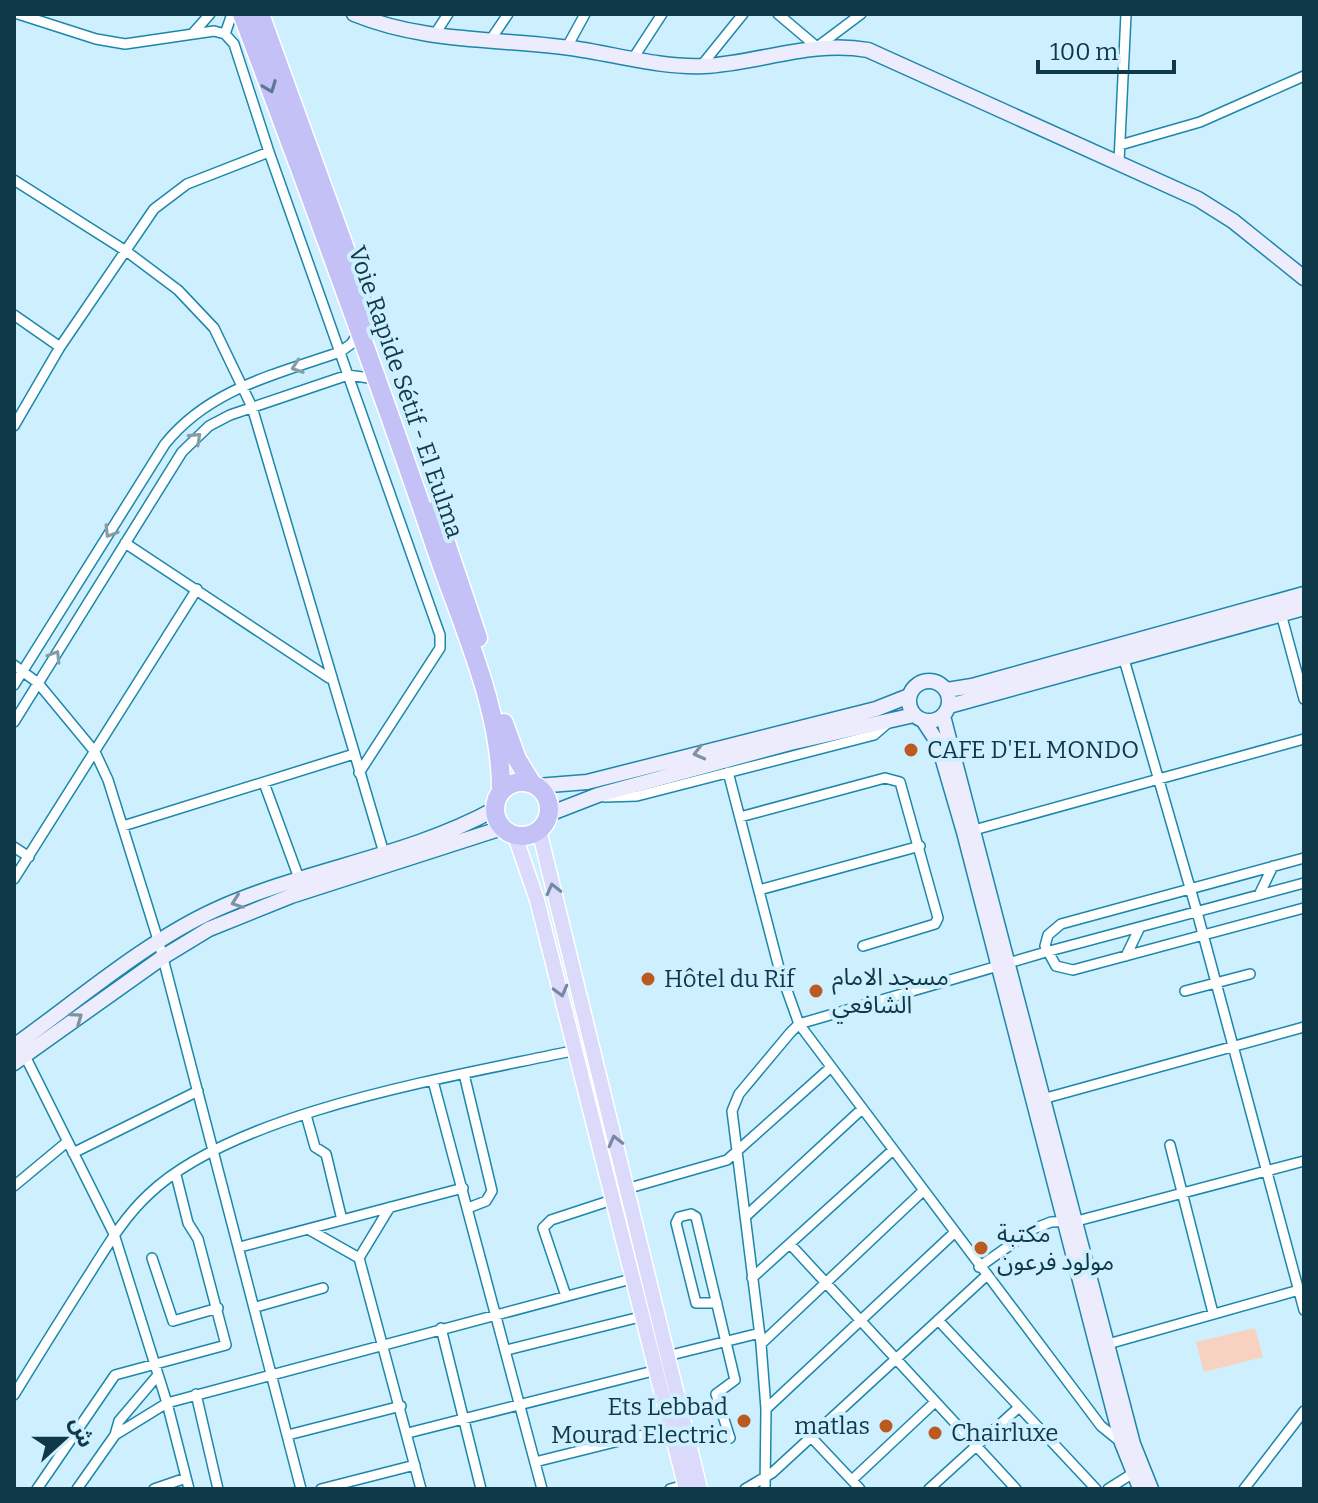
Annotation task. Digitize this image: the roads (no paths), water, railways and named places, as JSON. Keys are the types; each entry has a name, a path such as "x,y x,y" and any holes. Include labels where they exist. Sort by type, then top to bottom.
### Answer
{"highway":[{"name":"Voie Rapide Sétif - El Eulma","path":"242,14 361,328 490,712 499,751 498,800"},
{"name":"Voie Rapide Sétif - El Eulma","path":"260,14 373,323 460,579 510,743 534,784"},
{"path":"514,782 534,784 548,798 544,822 509,832 498,800 514,782"}],"main road":[{"path":"544,822 621,1194 635,1278 685,1488"},
{"path":"509,832 537,900 576,1050 667,1356 685,1488"}],"street":[{"path":"18,14 96,39 125,44 214,31 225,34 234,44 269,152 440,635 440,648 359,773"},
{"path":"179,38 199,30 210,14"},
{"path":"225,34 232,14"},
{"path":"354,14 385,27 433,37 567,47 701,66 817,47 851,47 884,55 1119,161 1216,209 1304,278"},
{"path":"433,37 448,14"},
{"path":"489,42 508,14"},
{"path":"567,47 585,14"},
{"path":"634,57 662,14"},
{"path":"701,66 743,14"},
{"path":"778,14 817,47"},
{"path":"817,47 861,14"},
{"path":"1119,161 1126,14"},
{"path":"1120,145 1200,122 1304,76"},
{"path":"16,420 60,347 154,209 187,184 269,152"},
{"path":"14,180 126,251 178,290 214,328 252,407 384,853"},
{"path":"14,315 60,347"},
{"path":"14,685 18,668 165,444 196,412 244,386 340,352 351,344 361,328"},
{"path":"14,722 190,442 219,420 348,375 379,380"},
{"path":"125,543 330,678"},
{"path":"14,879 197,589"},
{"path":"544,822 598,795 893,718 934,721 946,704 1121,650 1279,608 1304,594"},
{"path":"1279,608 1304,608"},
{"path":"1279,608 1304,699"},
{"path":"1121,650 1197,912 1304,1310"},
{"path":"18,668 38,683 95,752 123,826 161,950 301,1489"},
{"path":"534,784 587,782 876,709 909,696 917,684 927,680 939,683 1005,967 1141,1489"},
{"path":"909,696 939,749 1046,1098 1071,1221 1108,1344 1127,1444"},
{"path":"598,795 610,798 637,796 874,735 893,718"},
{"path":"974,830 1304,739"},
{"path":"123,826 354,754"},
{"path":"728,772 789,1001 799,1024 1101,1426 1127,1444"},
{"path":"740,817 885,778 900,782 938,912 935,924 863,946"},
{"path":"264,783 300,881"},
{"path":"154,1489 187,1484 167,1403 114,1234 17,1050 214,911 455,829 498,800"},
{"path":"161,950 291,896 509,832"},
{"path":"759,890 920,846"},
{"path":"14,847 29,857"},
{"path":"1304,858 1061,924 1045,940 1046,952 1056,966 1073,970 1304,908"},
{"path":"1259,895 1273,866"},
{"path":"765,1489 766,1409 736,1153 734,1103 799,1024 1005,967 1046,952 1304,883"},
{"path":"1126,956 1140,927"},
{"path":"1185,991 1250,974"},
{"path":"1046,1098 1304,1027"},
{"path":"14,1395 114,1234 152,1191 176,1175 214,1152 306,1115 433,1081 576,1050"},
{"path":"566,1296 543,1228 551,1220 727,1160 830,1068"},
{"path":"464,1074 492,1191 491,1197 468,1208"},
{"path":"433,1081 542,1489"},
{"path":"73,1153 198,1091"},
{"path":"745,1217 862,1109"},
{"path":"306,1115 315,1147 326,1154 342,1220"},
{"path":"14,1186 67,1142"},
{"path":"1170,1145 1213,1313"},
{"path":"752,1278 893,1150"},
{"path":"979,1267 1033,1229 1304,1161"},
{"path":"37,1489 112,1378 122,1372 156,1370 226,1345 198,1239 188,1223 176,1175"},
{"path":"240,1247 463,1188"},
{"path":"667,1356 727,1342 760,1339 923,1191"},
{"path":"359,1258 390,1207"},
{"path":"717,1303 699,1305 694,1300 676,1223 679,1217 691,1214 696,1217 727,1342 735,1380 716,1394 730,1438"},
{"path":"308,1229 359,1258 421,1489"},
{"path":"766,1409 954,1233"},
{"path":"790,1244 1016,1489"},
{"path":"152,1258 173,1321 218,1308"},
{"path":"745,1489 811,1437 986,1276"},
{"path":"115,1435 167,1403 196,1394 635,1278"},
{"path":"256,1307 323,1288"},
{"path":"1108,1344 1299,1290"},
{"path":"507,1350 644,1316"},
{"path":"938,1320 1096,1489"},
{"path":"441,1328 481,1489"},
{"path":"77,1489 115,1435 119,1421 156,1370"},
{"path":"408,1433 657,1370"},
{"path":"196,1394 218,1489"},
{"path":"852,1480 935,1402"},
{"path":"288,1435 401,1406"},
{"path":"929,1489 1018,1408"},
{"path":"1244,1489 1304,1411"},
{"path":"535,1462 671,1428"},
{"path":"811,1437 860,1489"},
{"path":"321,1489 415,1465"},
{"path":"1108,1489 1137,1471"},
{"path":"1137,1471 1151,1489"}],"place":[{"name":"CAFE D'EL MONDO","path":"911,750"},
{"name":"Hôtel du Rif","path":"648,979"},
{"name":"مسجد الامام الشافعي","path":"816,991"},
{"name":"مكتبة مولود فرعون","path":"981,1248"},
{"name":"Ets Lebbad Mourad Electric","path":"744,1421"},
{"name":"matlas","path":"886,1426"},
{"name":"Chairluxe","path":"935,1433"}]}
